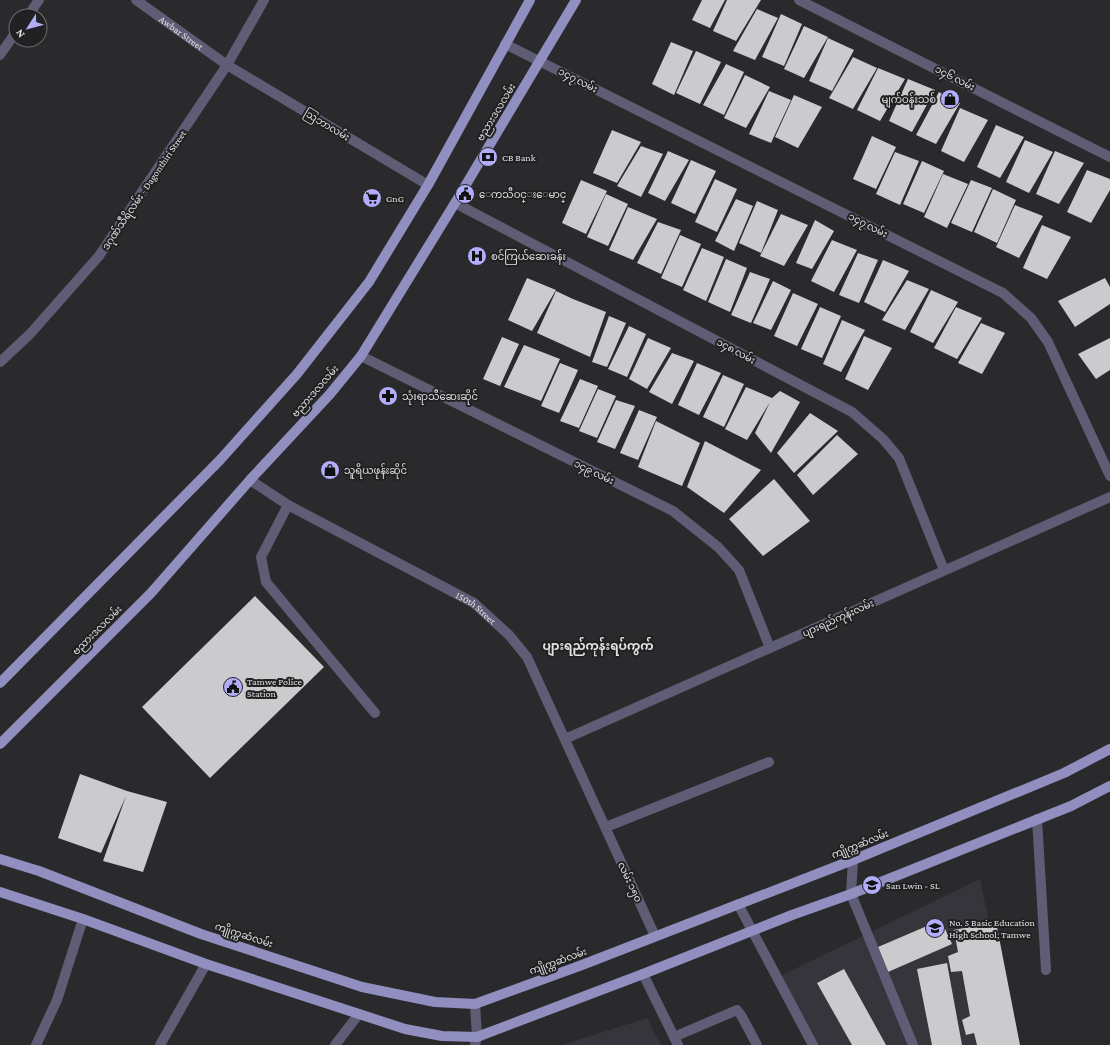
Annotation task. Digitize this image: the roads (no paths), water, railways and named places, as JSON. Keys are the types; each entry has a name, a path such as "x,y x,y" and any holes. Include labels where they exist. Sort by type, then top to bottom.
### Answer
{"main road":[{"path":"0,683 220,460 297,374 369,282 428,185 504,44 530,0"},
{"name":"ဗညားဒလလမ်း","path":"0,744 151,593 250,480 330,394 360,356 455,203 576,0"},
{"name":"ကျိုက္ကဆံလမ်း","path":"0,859 39,871 201,934 362,987 435,1002 475,1004 582,965 853,860 1064,773 1110,749"},
{"path":"0,892 83,919 206,964 405,1029 476,1041 752,930 850,894 1071,806 1110,786"}],"street":[{"name":"Awbar Street","path":"136,0 227,65"},
{"name":"ဒဂုဏ်သီရိလမ်း - Dagonthiri Street","path":"0,362 30,334 99,256 227,65 264,0"},
{"name":"၁၄၆ လမ်း","path":"799,0 1110,157"},
{"path":"0,55 8,44"},
{"name":"၁၄၇ လမ်း","path":"504,44 1003,293 1031,318 1048,342 1110,476"},
{"name":"ဩဘာလမ်း","path":"227,65 428,185"},
{"name":"၁၄၈ လမ်း","path":"455,203 852,412 883,439 899,458 944,570"},
{"name":"၁၄၉ လမ်း","path":"360,356 673,511 718,547 739,570 770,648"},
{"name":"150th Street","path":"250,480 288,505 474,603 509,635 527,657 606,828"},
{"name":"ပျားရည်ကုန်းလမ်း","path":"565,739 1110,497"},
{"path":"288,505 261,557 266,582 376,713"},
{"path":"606,828 769,762"},
{"path":"1037,819 1046,970"},
{"name":"လမ်း ၁၅၀","path":"606,828 655,936"},
{"path":"853,860 850,894 913,1045"},
{"path":"738,904 812,1045"},
{"path":"39,1044 57,1000 83,919"},
{"path":"160,1045 206,964"},
{"path":"643,974 676,1041 737,1010 757,1045"},
{"path":"475,1004 476,1041"},
{"path":"335,1045 359,1014"}],"place":[{"name":"မျက်ဝန်းသစ်","path":"950,99"},
{"name":"CB Bank","path":"488,157"},
{"name":"ေကသီဝင္းေမာင္","path":"465,194"},
{"name":"GnG","path":"372,198"},
{"name":"စင်ကြယ်ဆေးခန်း","path":"477,256"},
{"name":"သုံးရာသီဆေးဆိုင်","path":"388,396"},
{"name":"သူရိယဖုန်းဆိုင်","path":"330,470"},
{"name":"Tamwe Police Station","path":"233,687"},
{"name":"San Lwin - SL","path":"872,885"},
{"name":"No. 5 Basic Education High School, Tamwe","path":"935,928"}],"district":[{"name":"ပျားရည်ကုန်းရပ်ကွက်","path":"598,646"}]}
